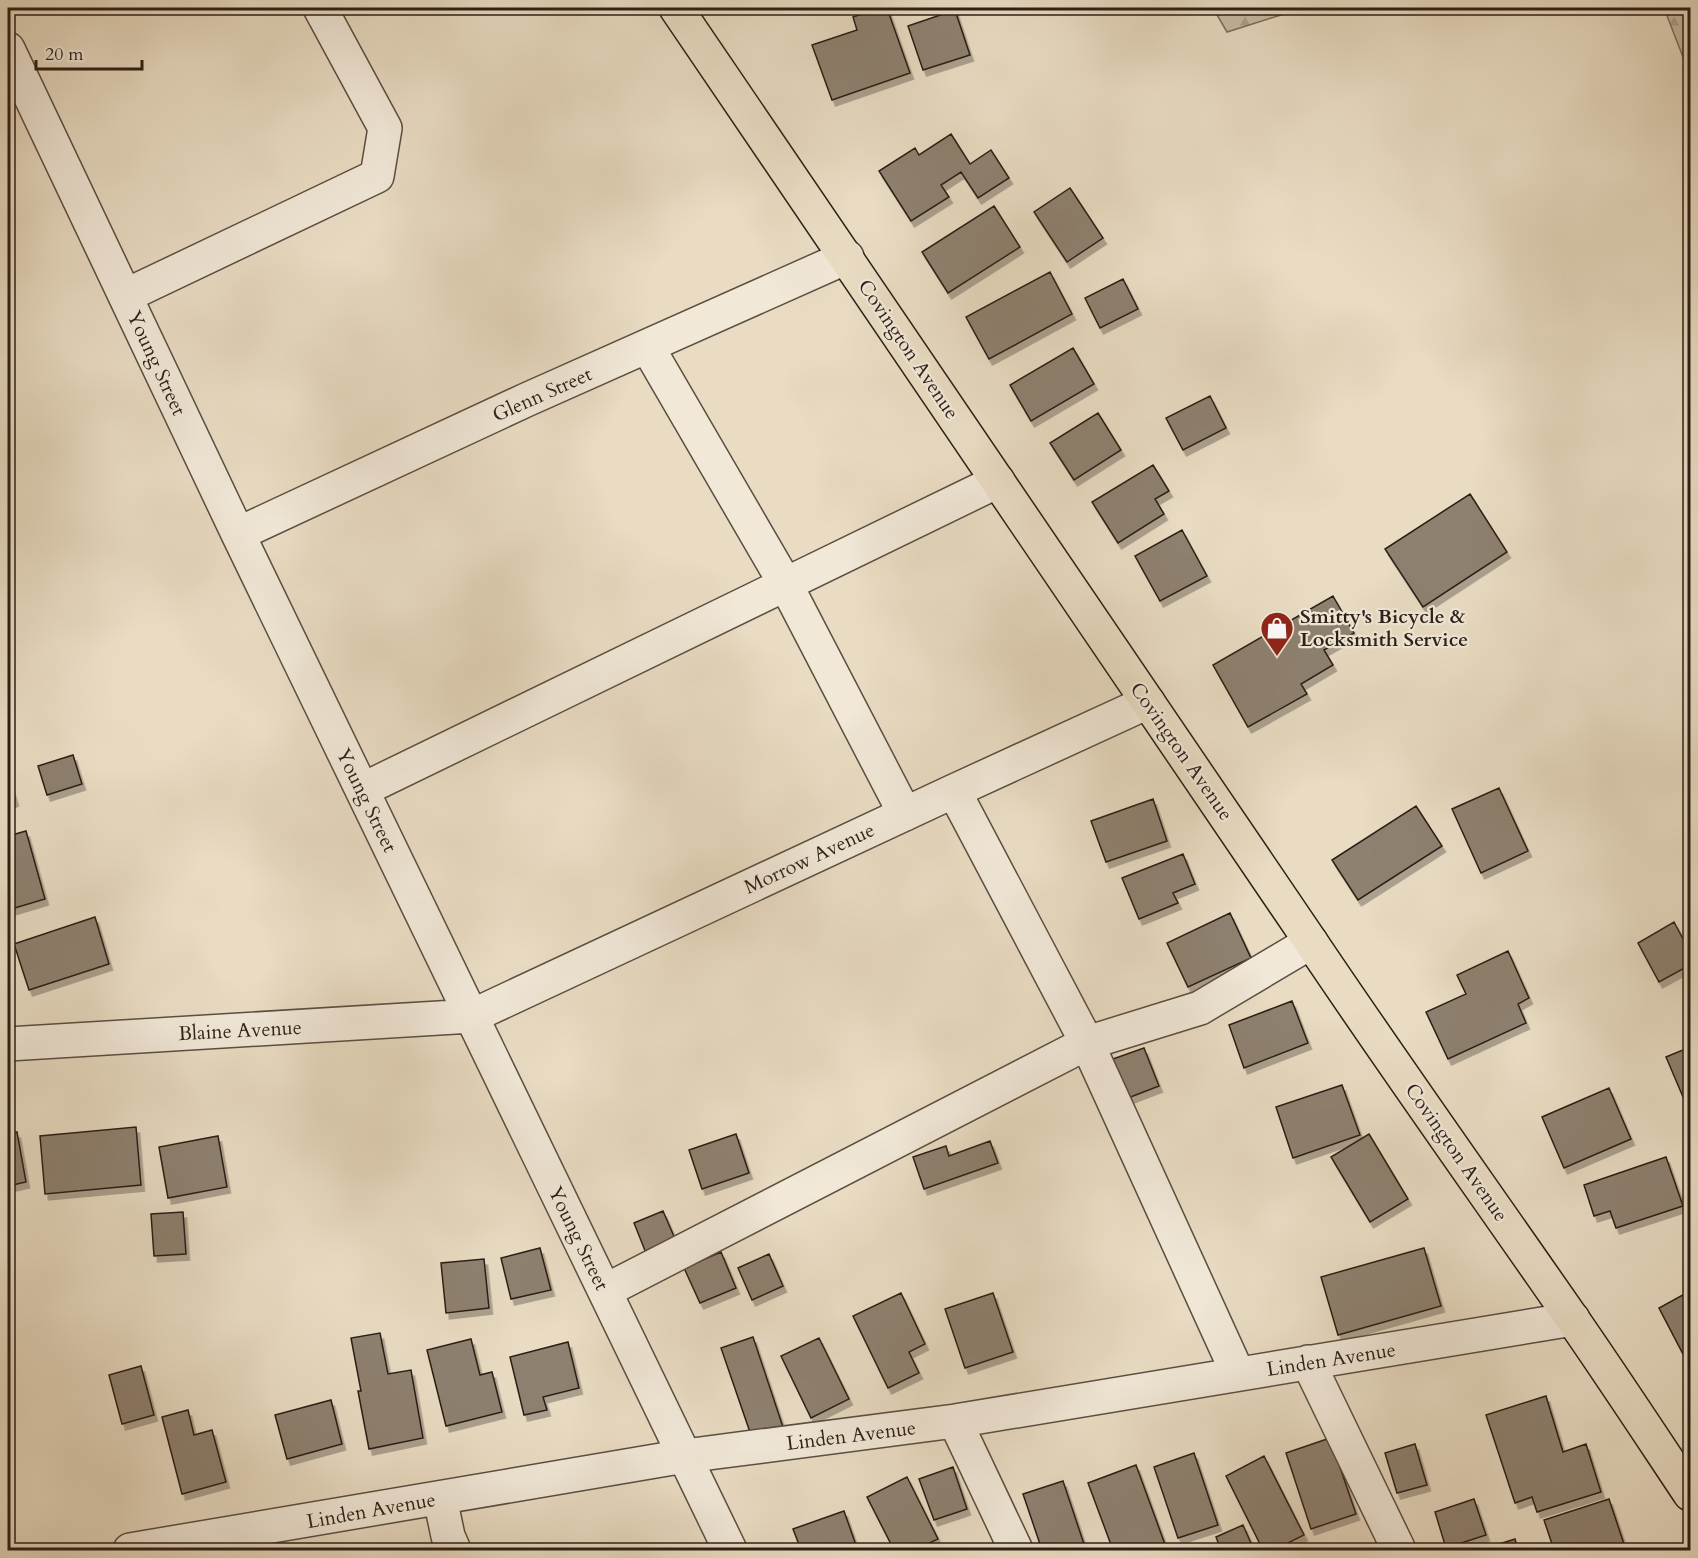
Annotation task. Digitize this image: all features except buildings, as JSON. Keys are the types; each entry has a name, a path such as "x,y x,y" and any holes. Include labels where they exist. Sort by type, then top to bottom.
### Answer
{"main road":[{"name":"Covington Avenue","path":"676,8 1311,942 1573,1319 1690,1494"}],"street":[{"path":"124,296 377,176 385,128 320,8"},
{"name":"Young Street","path":"8,49 238,534 730,1551"},
{"name":"Glenn Street","path":"238,534 526,400 847,257"},
{"path":"647,346 786,585 904,814"},
{"path":"362,790 998,481"},
{"name":"Morrow Avenue","path":"472,1016 1148,702"},
{"path":"954,791 1087,1043 1238,1374"},
{"path":"605,1291 1087,1043 1200,1008 1311,942"},
{"name":"Blaine Avenue","path":"8,1044 472,1016"},
{"name":"Linden Avenue","path":"130,1551 685,1456 955,1421 1573,1319"},
{"path":"1308,1362 1399,1551"},
{"path":"955,1421 1016,1551"},
{"path":"440,1498 448,1536 454,1551"}],"green space":[{"path":"1213,8 1303,8 1227,32"},
{"path":"1664,8 1690,8 1690,75"}],"place":[{"name":"Smitty's Bicycle & Locksmith Service","path":"1277,657"}]}
